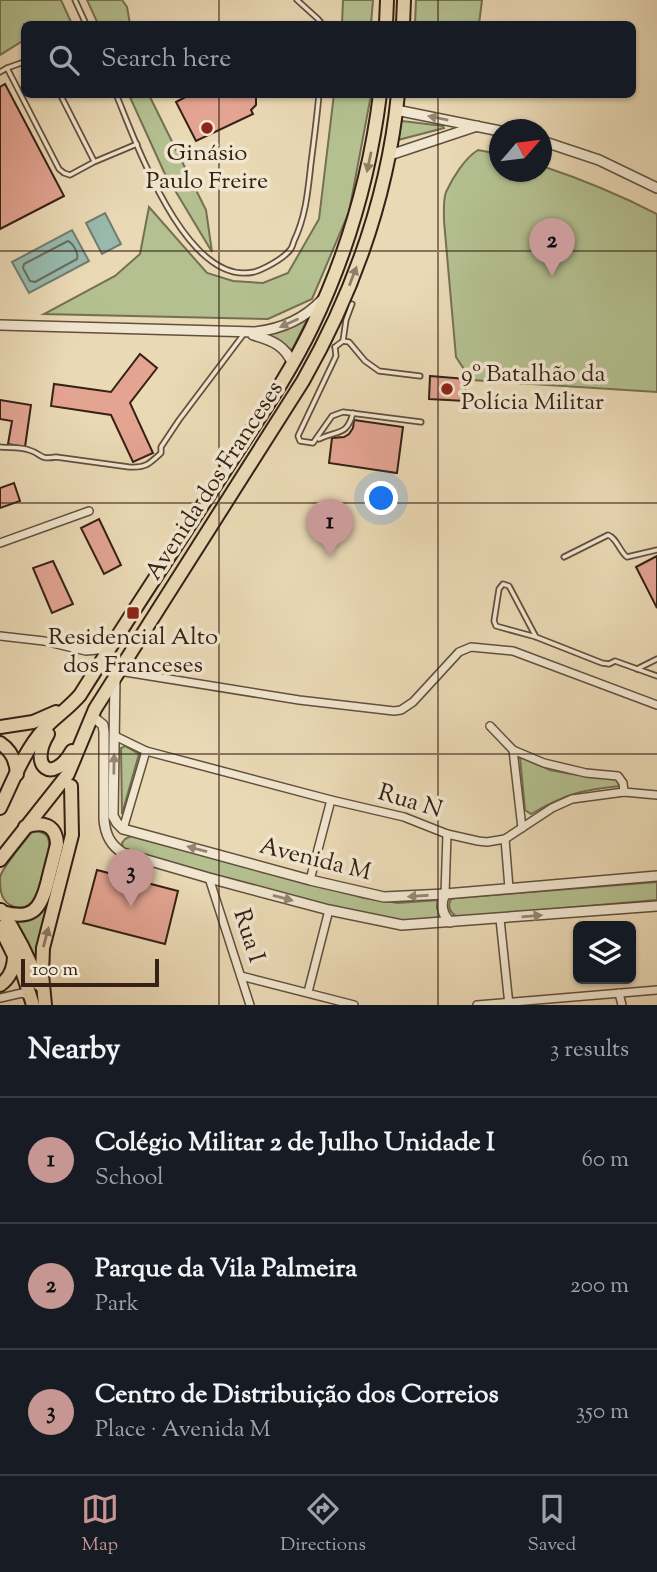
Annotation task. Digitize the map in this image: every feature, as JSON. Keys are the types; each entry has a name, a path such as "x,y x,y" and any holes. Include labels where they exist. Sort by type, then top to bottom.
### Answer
{"main road":[{"path":"386,21 387,0"},
{"path":"403,21 404,0"},
{"name":"Avenida dos Franceses","path":"0,808 30,749 44,729 74,702 293,365 326,296 350,233 364,186 380,98"},
{"name":"Avenida dos Franceses","path":"0,860 68,774 117,674 303,381 330,344 374,215 390,155 398,98"},
{"path":"74,702 42,745 39,757 47,768 57,768 65,762 96,715"},
{"path":"0,727 41,720 74,702"},
{"path":"38,1004 43,948 72,835 71,786 96,715"},
{"path":"0,743 10,751 17,774"},
{"path":"35,815 58,801 71,786"},
{"path":"1,911 18,916 28,914 39,905 43,897 57,839 46,825 25,827"},
{"path":"1,911 34,972 38,1004"},
{"path":"0,927 38,1004"},
{"path":"0,985 6,981 12,970 13,952"}],"street":[{"path":"397,110 489,128"},
{"path":"390,155 479,126"},
{"path":"552,145 599,160 657,188"},
{"path":"0,325 245,333 289,324 305,315 326,296"},
{"path":"245,333 279,345 286,351 293,365"},
{"path":"0,543 89,512"},
{"path":"0,636 73,648 86,645 112,646"},
{"path":"123,829 113,816 117,674 299,700 401,710 412,702 459,652 471,647 513,651 657,705"},
{"path":"96,715 104,732 104,819 107,835 123,829"},
{"path":"490,726 513,750 544,763 618,776 623,783 624,792"},
{"name":"Rua N","path":"115,736 146,751 404,817 447,834 487,842 505,839"},
{"path":"513,750 522,828"},
{"path":"123,829 146,751"},
{"path":"509,888 505,839 552,808 572,799 624,792 657,795"},
{"path":"310,880 331,800"},
{"name":"Avenida M","path":"123,829 383,897 657,876"},
{"path":"447,834 442,909 450,922"},
{"name":"Avenida M","path":"107,835 123,853 329,910 402,925 657,906"},
{"name":"Rua I","path":"209,878 250,1005"},
{"path":"308,992 329,910"},
{"path":"500,919 508,1003"},
{"path":"241,976 308,992 334,1003 354,1005"},
{"path":"477,1005 657,990"},
{"path":"0,998 22,993 29,995 38,1004"},
{"path":"619,993 622,1005"}],"lane":[{"path":"75,0 85,21"},
{"path":"297,0 320,21"},
{"path":"0,72 21,63"},
{"path":"7,68 21,95"},
{"path":"22,98 59,169 70,175 136,144"},
{"path":"62,98 94,162"},
{"path":"118,98 136,144 173,218 191,243 207,259 222,268 248,273 261,270 290,251 298,232 306,207 319,98"},
{"path":"343,341 352,304"},
{"path":"0,447 31,450 42,458 56,457 142,468 161,453 161,447 179,419 245,333"},
{"path":"421,376 379,371 365,361 350,343 343,341 330,344 336,356 298,436 300,441 313,443 332,416 343,412 421,422"},
{"path":"317,439 348,428 353,413"},
{"path":"564,557 608,535 612,536 622,554 627,557 657,550"},
{"path":"536,637 509,586 503,584 499,589 494,621 496,626 536,637 602,663 615,661 657,676"},
{"path":"636,669 657,659"}],"green space":[{"path":"0,0 61,0 71,21 21,21 21,42 0,55"},
{"path":"87,0 122,0 127,7 129,21 97,21"},
{"path":"343,0 373,0 371,21 342,21"},
{"path":"416,0 482,0 479,21 415,21"},
{"path":"130,98 150,98 206,210 212,252 164,172"},
{"path":"334,98 370,98 349,212 312,299 268,319 44,314 115,276 140,254 149,207 207,273 233,281 263,283 288,273 319,219"},
{"path":"402,121 443,126 444,128 398,140"},
{"path":"478,150 489,152 489,182 552,182 552,169 657,214 657,392 471,380 456,357 444,221 446,192 468,158"},
{"path":"306,318 292,350 267,334"},
{"path":"125,746 139,754 122,814 121,748"},
{"path":"520,757 550,770 615,778 620,786 574,794 531,814 525,810"},
{"path":"34,831 42,832 48,837 48,851 36,895 26,907 19,908 4,900 0,877"},
{"path":"131,836 364,898 398,903 439,900 437,908 442,918 402,921 363,915 127,851 122,843"},
{"path":"657,882 657,900 457,917 449,907 451,899 455,898"},
{"path":"47,904 36,957 34,957 15,921"}],"water":[{"path":"105,213 121,244 102,254 86,223"},
{"path":"72,230 89,261 29,293 12,262"}],"building":[{"path":"5,84 64,196 0,229 0,87"},
{"name":"Ginásio Paulo Freire","path":"184,98 256,98 256,105 251,110 253,114 196,141 176,102"},
{"path":"140,354 157,368 130,403 153,453 133,462 111,415 51,406 54,384 111,392"},
{"name":"9º Batalhão da Polícia Militar","path":"430,376 466,379 465,401 429,399"},
{"path":"0,400 31,405 25,447 8,444 12,421 0,419"},
{"path":"354,420 403,427 397,473 329,463 332,438 349,434"},
{"path":"14,483 20,501 0,508 0,488"},
{"path":"99,519 121,565 104,574 81,528"},
{"path":"657,556 657,608 636,567"},
{"path":"53,561 73,604 52,613 33,568"},
{"path":"97,870 178,891 165,944 83,923"}],"place":[{"name":"Ginásio Paulo Freire","path":"207,128"},
{"name":"Parque da Vila Palmeira","path":"552,276"},
{"name":"9º Batalhão da Polícia Militar","path":"447,389"},
{"name":"Colégio Militar 2 de Julho Unidade I","path":"330,557"},
{"name":"Residencial Alto dos Franceses","path":"133,613"},
{"name":"Centro de Distribuição dos Correios","path":"131,907"}]}
